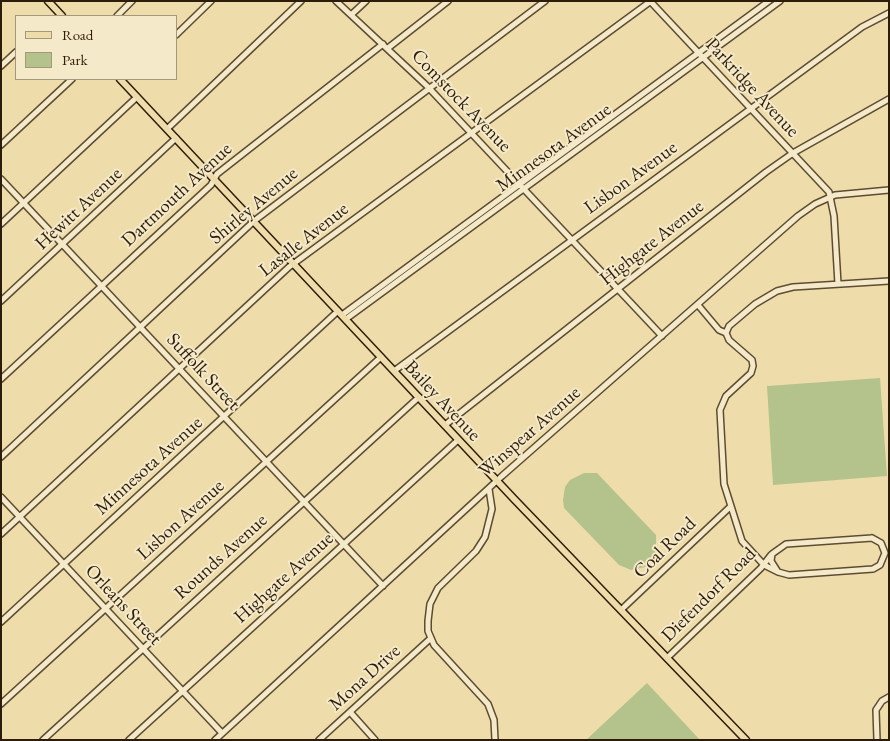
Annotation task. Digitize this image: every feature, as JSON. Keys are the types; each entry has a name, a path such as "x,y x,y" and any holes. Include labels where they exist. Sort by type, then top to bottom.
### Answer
{"main road":[{"path":"49,2 58,15"},
{"name":"Bailey Avenue","path":"125,81 137,97 458,440 746,740"}],"street":[{"path":"118,15 132,1"},
{"path":"178,33 211,1"},
{"path":"167,129 301,1"},
{"name":"Comstock Avenue","path":"336,1 429,88 662,336"},
{"path":"351,14 366,1"},
{"path":"388,48 448,1"},
{"name":"Shirley Avenue","path":"1,457 254,221 545,1"},
{"name":"Parkridge Avenue","path":"650,1 832,196"},
{"name":"Lasalle Avenue","path":"1,534 294,264 650,1"},
{"name":"Minnesota Avenue","path":"342,315 435,255 769,1"},
{"name":"Minnesota Avenue","path":"611,121 704,57 780,1"},
{"name":"Lisbon Avenue","path":"394,371 862,26 889,13"},
{"name":"Dartmouth Avenue","path":"1,379 214,179 217,174 383,44"},
{"path":"1,66 15,53"},
{"path":"1,145 71,80"},
{"path":"1,224 137,97"},
{"name":"Highgate Avenue","path":"445,425 793,153 889,99"},
{"name":"Hewitt Avenue","path":"1,301 176,138"},
{"name":"Suffolk Street","path":"1,179 383,586"},
{"name":"Minnesota Avenue","path":"1,622 224,417 342,315 431,249 522,187"},
{"name":"Winspear Avenue","path":"215,740 497,481 798,216 832,196 850,192 889,190"},
{"path":"832,196 838,284"},
{"path":"431,249 435,255"},
{"path":"726,333 730,326 755,304 772,293 794,287 889,281"},
{"path":"698,304 719,330 726,333 729,340 750,358 753,366 751,373 726,396 720,410 723,476 730,507 742,541 764,564 778,572 789,575 873,569 883,561 885,550 878,540 872,538 789,543 782,545 772,554 771,561 778,572"},
{"name":"Lisbon Avenue","path":"1,704 381,357"},
{"name":"Rounds Avenue","path":"44,740 419,397"},
{"name":"Highgate Avenue","path":"129,740 458,440"},
{"path":"489,489 492,509 487,531 476,552 442,584 433,597 428,621 430,638 445,658 488,704 494,720 495,740"},
{"name":"Orleans Street","path":"1,498 222,733"},
{"name":"Coal Road","path":"621,610 730,507"},
{"name":"Diefendorf Road","path":"667,658 772,554"},
{"name":"Mona Drive","path":"320,740 430,638"},
{"path":"877,740 876,710 889,697"},
{"path":"350,712 375,740"}],"green space":[{"path":"880,378 887,476 773,485 767,386"},
{"path":"584,473 597,473 656,535 656,555 645,567 631,570 619,565 564,508 565,487 570,480"},
{"path":"647,683 700,740 586,740"}]}
